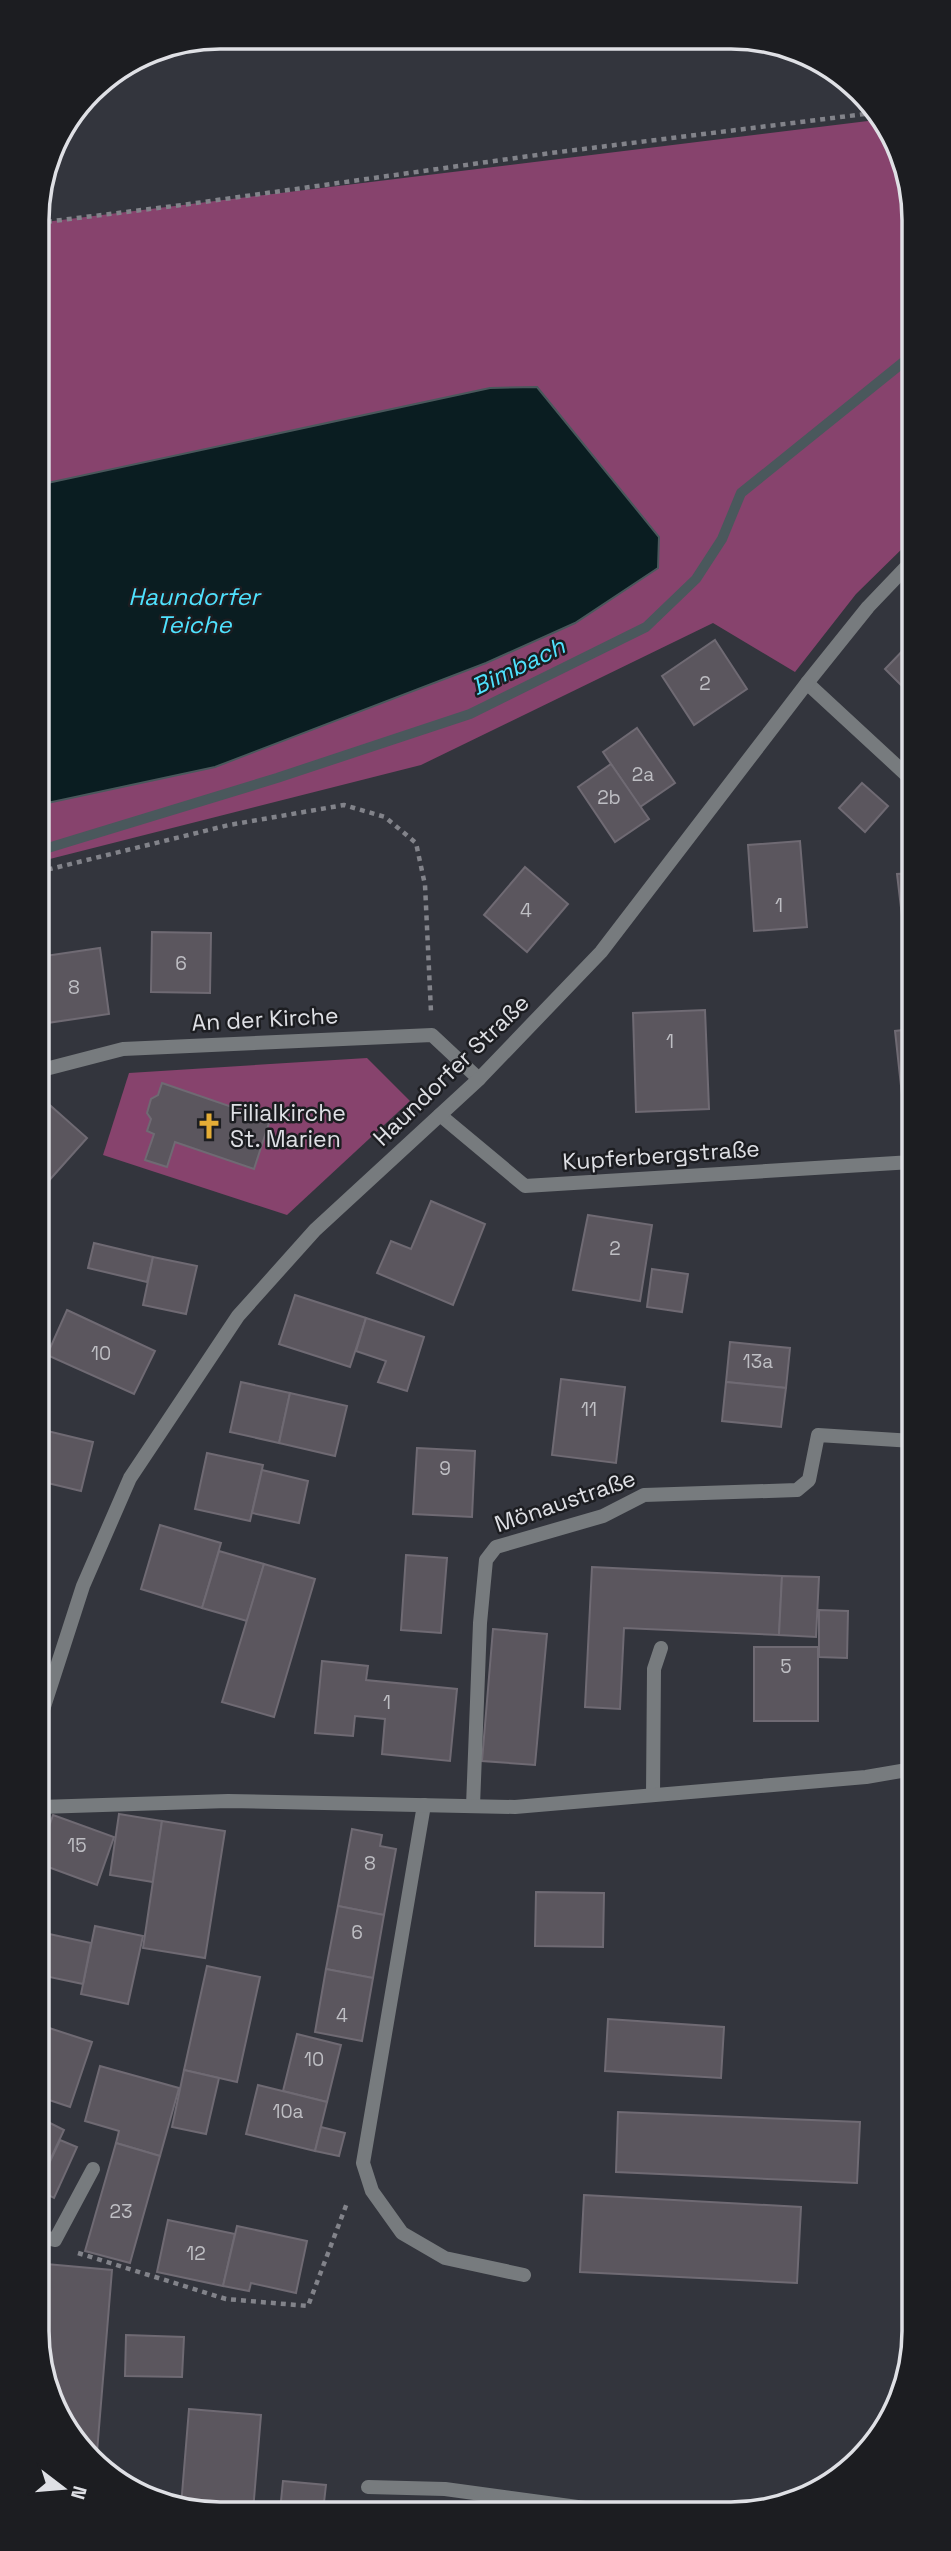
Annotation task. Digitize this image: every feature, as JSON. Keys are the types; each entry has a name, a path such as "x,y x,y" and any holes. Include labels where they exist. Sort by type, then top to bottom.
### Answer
{"street":[{"name":"Haundorfer Straße","path":"49,1691 83,1586 130,1478 238,1315 314,1230 479,1079 601,952 807,683 868,607 902,571"},
{"path":"807,683 902,771"},
{"path":"432,1035 479,1079"},
{"name":"An der Kirche","path":"49,1068 123,1049 432,1035"},
{"name":"Kupferbergstraße","path":"440,1115 525,1186 902,1163"},
{"name":"Mönaustraße","path":"473,1806 483,1585 486,1560 496,1547 603,1516 644,1495 797,1490 809,1480 818,1435 902,1440"},
{"path":"653,1795 654,1668 662,1648"},
{"path":"49,1807 228,1801 515,1807 866,1777 902,1771"},
{"path":"424,1805 363,2162 372,2190 402,2233 445,2258 524,2275"},
{"path":"49,2238 55,2240 93,2169"},
{"path":"368,2487 445,2489 541,2502"}],"path":[{"path":"49,221 551,153 865,114"},
{"path":"49,869 229,825 344,805 385,817 416,843 425,885 432,1035"},
{"path":"55,2240 84,2257 226,2299 307,2306 363,2162"}],"shaded area":[{"path":"870,121 893,165 902,208 902,549 856,594 795,672 713,623 421,765 49,859 49,222"},
{"path":"367,1058 410,1101 287,1215 103,1155 129,1073"}],"water":[{"name":"Haundorfer Teiche","path":"537,387 659,537 658,568 575,623 486,663 215,767 49,803 49,483 490,388"}],"building":[{"path":"715,640 747,689 694,725 662,676"},
{"path":"902,651 902,686 885,669"},
{"path":"637,728 675,783 640,807 603,752"},
{"path":"611,764 649,819 615,842 578,787"},
{"path":"862,783 888,806 865,832 839,808"},
{"path":"800,841 807,927 754,931 748,845"},
{"path":"525,867 568,904 527,952 484,915"},
{"path":"897,874 902,874 902,916"},
{"path":"152,932 211,933 210,993 151,992"},
{"path":"100,948 109,1014 49,1023 49,955"},
{"path":"705,1010 709,1109 636,1112 633,1013"},
{"path":"902,1030 902,1095 895,1031"},
{"name":"Filialkirche St. Marien","path":"162,1083 270,1120 254,1169 175,1142 167,1167 145,1160 154,1134 147,1131 151,1119 147,1113 151,1099 158,1095"},
{"path":"49,1104 87,1138 49,1181"},
{"path":"431,1201 485,1224 453,1305 377,1273 391,1241 411,1249"},
{"path":"588,1215 652,1225 640,1301 573,1290"},
{"path":"94,1243 153,1257 147,1282 88,1268"},
{"path":"153,1257 197,1266 186,1314 143,1305"},
{"path":"652,1269 688,1274 682,1312 647,1307"},
{"path":"295,1295 366,1318 350,1367 279,1344"},
{"path":"67,1310 155,1351 134,1394 49,1356"},
{"path":"366,1318 424,1337 407,1391 378,1382 386,1361 356,1351"},
{"path":"730,1342 790,1348 786,1388 726,1382"},
{"path":"561,1379 625,1387 616,1463 552,1455"},
{"path":"241,1382 290,1393 279,1443 230,1432"},
{"path":"726,1382 786,1388 781,1427 722,1421"},
{"path":"290,1393 347,1406 335,1456 279,1443"},
{"path":"49,1431 93,1442 81,1491 49,1483"},
{"path":"417,1448 475,1451 472,1517 413,1514"},
{"path":"207,1453 263,1465 250,1521 195,1509"},
{"path":"262,1470 308,1481 299,1523 252,1513"},
{"path":"160,1525 221,1543 202,1608 141,1589"},
{"path":"219,1551 264,1564 247,1621 202,1608"},
{"path":"406,1555 447,1558 441,1633 401,1630"},
{"path":"264,1564 315,1579 274,1717 222,1702"},
{"path":"592,1567 782,1576 779,1635 624,1628 620,1709 585,1707"},
{"path":"782,1576 819,1577 816,1637 779,1635"},
{"path":"819,1610 848,1611 847,1658 819,1657"},
{"path":"493,1629 547,1634 535,1765 482,1761"},
{"path":"754,1647 818,1647 818,1721 754,1721"},
{"path":"322,1661 368,1666 366,1680 457,1689 450,1761 382,1754 385,1719 355,1716 353,1736 315,1733"},
{"path":"119,1814 162,1821 153,1882 110,1875"},
{"path":"53,1815 114,1837 97,1885 49,1867 49,1827"},
{"path":"162,1821 225,1831 205,1958 143,1948"},
{"path":"352,1829 382,1835 380,1846 396,1849 384,1915 338,1906"},
{"path":"536,1892 604,1893 603,1947 535,1946"},
{"path":"338,1906 384,1915 373,1978 326,1969"},
{"path":"95,1926 143,1936 128,2004 81,1994"},
{"path":"49,1934 91,1943 83,1984 49,1977"},
{"path":"207,1966 260,1977 237,2082 184,2070"},
{"path":"326,1969 373,1978 362,2041 315,2032"},
{"path":"608,2019 724,2027 721,2078 605,2071"},
{"path":"49,2028 92,2042 70,2107 49,2100"},
{"path":"297,2034 341,2045 327,2102 283,2091"},
{"path":"100,2066 179,2088 160,2156 116,2143 119,2131 85,2121"},
{"path":"184,2070 219,2078 206,2134 172,2127"},
{"path":"258,2085 327,2102 315,2151 246,2134"},
{"path":"618,2112 860,2122 857,2183 616,2172"},
{"path":"49,2122 64,2130 49,2162"},
{"path":"321,2127 345,2133 339,2156 315,2151"},
{"path":"60,2140 77,2147 54,2198 49,2196 49,2164"},
{"path":"116,2143 160,2156 130,2263 85,2251"},
{"path":"584,2195 801,2207 797,2283 580,2272"},
{"path":"168,2220 235,2234 223,2286 157,2272"},
{"path":"237,2226 307,2241 296,2293 251,2283 249,2291 223,2286"},
{"path":"49,2264 112,2270 97,2450 72,2417 62,2397 52,2365"},
{"path":"126,2335 184,2337 182,2377 125,2376"},
{"path":"189,2409 261,2415 254,2502 208,2502 182,2498"},
{"path":"283,2481 326,2485 324,2502 281,2502"}],"waterway":[{"name":"Bimbach","path":"49,848 277,778 470,714 646,627 696,579 722,539 741,493 902,363"}],"place":[{"name":"Filialkirche St. Marien","path":"209,1126"}]}
